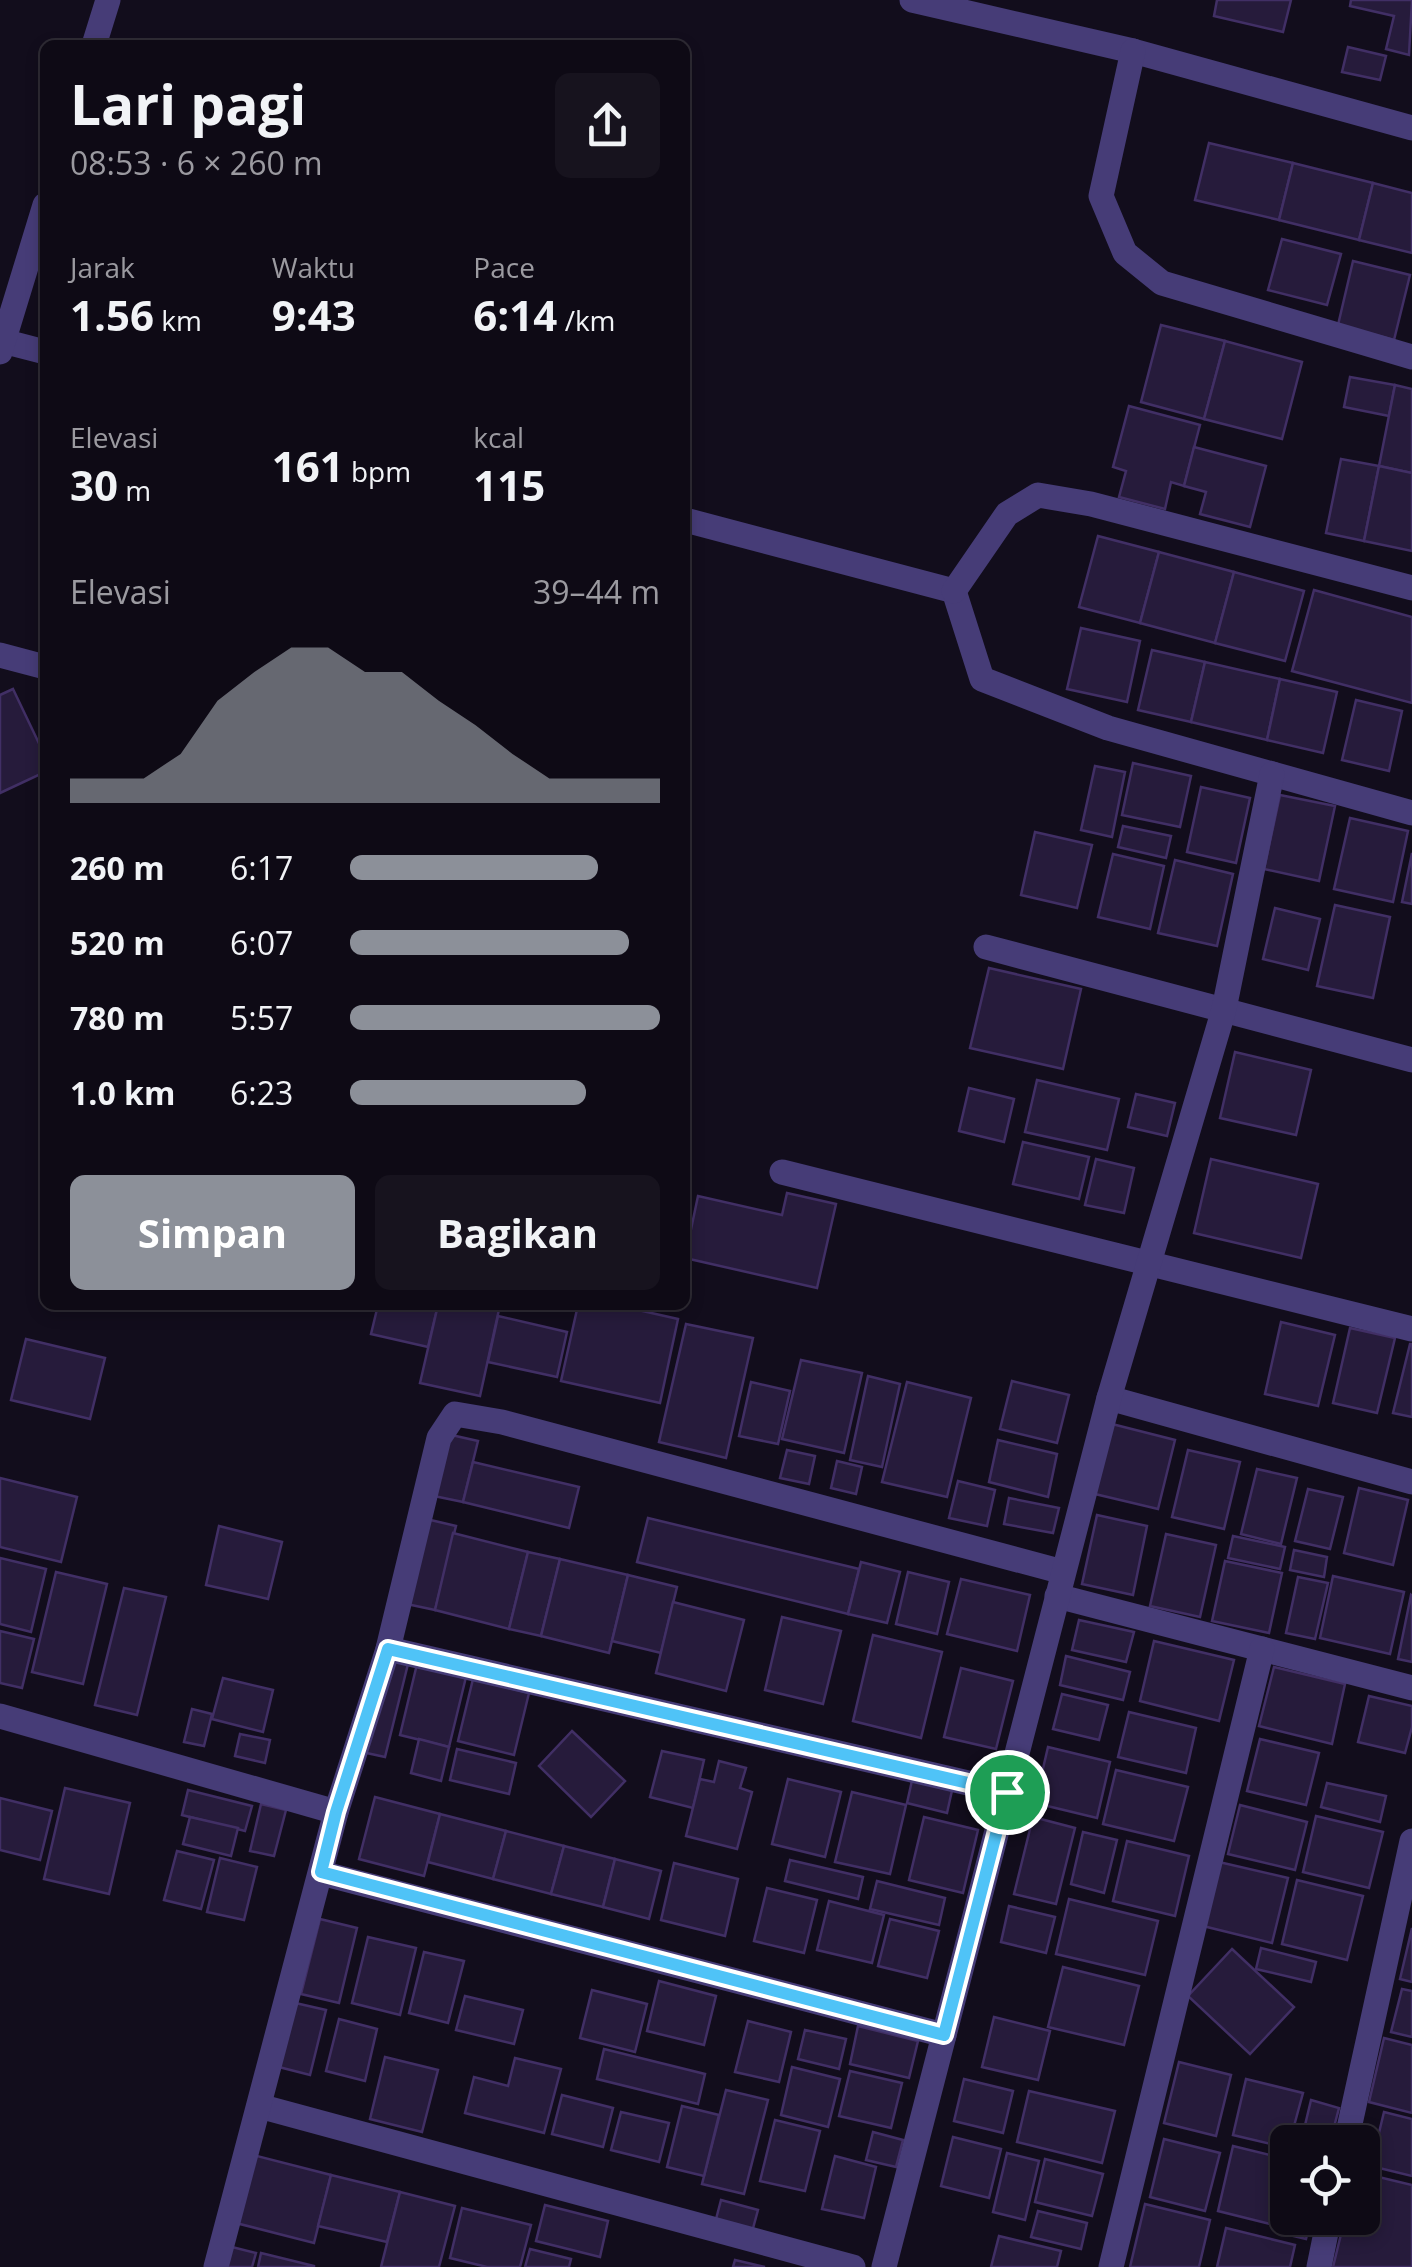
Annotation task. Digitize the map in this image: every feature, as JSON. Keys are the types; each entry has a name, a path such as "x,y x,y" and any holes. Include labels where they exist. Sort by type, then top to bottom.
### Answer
{"street":[{"path":"96,40 108,0"},
{"path":"912,0 1133,52 1412,128"},
{"path":"1133,52 1101,196 1125,254 1162,283 1412,357"},
{"path":"40,222 2,347 40,351"},
{"path":"954,591 1006,514 1038,494 1091,504 1412,588"},
{"path":"690,521 954,591"},
{"path":"954,591 982,679 1108,728 1412,813"},
{"path":"0,655 40,666"},
{"path":"884,2267 1109,1398 1224,1009 1272,774"},
{"path":"986,947 1412,1060"},
{"path":"782,1172 1412,1329"},
{"path":"1109,1398 1412,1482"},
{"path":"216,2267 336,1812 388,1649 439,1438 455,1414 502,1422 1060,1584 1262,1649 1412,1688"},
{"path":"388,1649 1007,1792"},
{"path":"1111,2267 1262,1649"},
{"path":"0,1716 336,1812"},
{"path":"1350,2125 1412,1841"},
{"path":"321,1872 944,2035"},
{"path":"259,2106 853,2267"},
{"path":"1318,2267 1325,2235"}],"building":[{"path":"1217,0 1291,0 1283,32 1214,16"},
{"path":"1351,0 1412,0 1409,55 1386,49 1394,16 1350,6"},
{"path":"1348,47 1386,56 1380,80 1342,72"},
{"path":"1209,143 1293,163 1279,220 1195,200"},
{"path":"1293,163 1373,183 1359,240 1279,220"},
{"path":"1373,183 1412,193 1412,253 1359,240"},
{"path":"1282,239 1341,254 1327,305 1268,290"},
{"path":"1353,261 1410,275 1394,340 1338,325"},
{"path":"1161,325 1225,341 1204,419 1141,402"},
{"path":"1225,341 1302,362 1282,439 1204,419"},
{"path":"1350,377 1395,385 1389,416 1344,407"},
{"path":"1395,385 1412,389 1412,473 1379,466"},
{"path":"1129,406 1200,425 1184,486 1171,482 1165,509 1119,497 1126,471 1113,467"},
{"path":"1194,447 1266,466 1250,527 1200,514 1206,492 1184,486"},
{"path":"1341,459 1379,466 1364,541 1326,533"},
{"path":"1379,466 1412,473 1412,551 1364,541"},
{"path":"1098,536 1159,552 1140,623 1079,607"},
{"path":"1159,552 1234,572 1215,643 1140,623"},
{"path":"1234,572 1304,591 1285,661 1215,643"},
{"path":"1314,590 1412,617 1412,703 1292,671"},
{"path":"1081,628 1140,641 1127,702 1067,689"},
{"path":"1152,650 1205,662 1191,722 1138,710"},
{"path":"1205,662 1280,679 1267,740 1191,722"},
{"path":"1280,679 1337,692 1323,753 1267,740"},
{"path":"13,689 40,746 40,774 0,793 0,695"},
{"path":"1356,700 1402,711 1389,771 1342,760"},
{"path":"1133,763 1191,776 1180,827 1122,815"},
{"path":"1095,766 1125,772 1112,837 1081,830"},
{"path":"1201,787 1250,798 1236,863 1187,852"},
{"path":"1280,795 1335,806 1319,881 1264,869"},
{"path":"1350,818 1408,831 1393,902 1334,889"},
{"path":"1123,826 1171,836 1166,858 1118,847"},
{"path":"1035,832 1092,845 1077,908 1021,895"},
{"path":"1412,853 1412,904 1402,902"},
{"path":"1113,854 1164,866 1150,929 1098,917"},
{"path":"1175,860 1233,874 1217,946 1158,933"},
{"path":"1335,905 1390,917 1373,998 1317,986"},
{"path":"1275,908 1320,919 1308,970 1263,959"},
{"path":"989,968 1081,989 1063,1069 970,1048"},
{"path":"1235,1052 1311,1070 1296,1135 1220,1118"},
{"path":"1037,1080 1119,1099 1107,1150 1025,1132"},
{"path":"969,1088 1014,1099 1004,1142 959,1131"},
{"path":"1136,1094 1175,1103 1167,1136 1128,1127"},
{"path":"1023,1142 1089,1157 1079,1199 1013,1184"},
{"path":"1096,1159 1134,1168 1124,1213 1085,1205"},
{"path":"1211,1159 1318,1184 1301,1258 1194,1233"},
{"path":"787,1193 836,1204 817,1288 690,1259 690,1234 698,1196 782,1215"},
{"path":"377,1310 437,1310 428,1347 371,1334"},
{"path":"437,1310 499,1310 480,1396 420,1383"},
{"path":"577,1310 638,1310 678,1319 660,1403 561,1381"},
{"path":"498,1316 567,1332 557,1377 488,1362"},
{"path":"1281,1322 1335,1335 1318,1406 1265,1394"},
{"path":"686,1324 753,1338 726,1458 659,1442"},
{"path":"1350,1328 1395,1338 1377,1413 1333,1403"},
{"path":"26,1339 105,1358 90,1419 11,1400"},
{"path":"1412,1344 1412,1417 1393,1413"},
{"path":"801,1360 862,1373 844,1453 782,1439"},
{"path":"868,1376 900,1384 882,1467 850,1460"},
{"path":"1012,1381 1069,1395 1057,1443 1000,1429"},
{"path":"751,1382 790,1391 778,1444 739,1436"},
{"path":"907,1382 971,1398 947,1497 882,1482"},
{"path":"1112,1424 1175,1440 1158,1509 1095,1494"},
{"path":"447,1434 478,1441 463,1502 434,1496"},
{"path":"998,1440 1057,1454 1048,1497 989,1482"},
{"path":"787,1450 815,1456 809,1484 780,1478"},
{"path":"1188,1450 1240,1462 1224,1529 1172,1517"},
{"path":"837,1461 862,1467 856,1494 831,1488"},
{"path":"473,1462 579,1487 569,1528 463,1502"},
{"path":"1257,1469 1297,1478 1281,1544 1241,1534"},
{"path":"0,1478 77,1497 61,1562 0,1547"},
{"path":"958,1481 995,1490 987,1526 949,1518"},
{"path":"1359,1488 1408,1500 1393,1565 1344,1553"},
{"path":"1308,1489 1343,1497 1330,1549 1295,1541"},
{"path":"1009,1498 1059,1508 1053,1533 1004,1524"},
{"path":"1097,1515 1147,1526 1133,1595 1082,1584"},
{"path":"422,1518 456,1526 435,1610 402,1603"},
{"path":"648,1518 859,1569 848,1614 637,1562"},
{"path":"219,1526 282,1542 268,1599 206,1585"},
{"path":"453,1533 528,1552 509,1629 435,1610"},
{"path":"1166,1534 1216,1545 1200,1617 1150,1606"},
{"path":"1233,1536 1285,1547 1280,1569 1228,1558"},
{"path":"1294,1550 1327,1557 1324,1577 1290,1570"},
{"path":"528,1552 560,1559 541,1636 509,1629"},
{"path":"0,1558 46,1569 31,1632 0,1624"},
{"path":"560,1559 628,1575 609,1653 541,1636"},
{"path":"1225,1561 1282,1573 1269,1633 1212,1621"},
{"path":"861,1562 900,1572 887,1623 848,1614"},
{"path":"56,1572 107,1584 83,1684 32,1672"},
{"path":"908,1572 949,1582 937,1634 896,1624"},
{"path":"628,1575 677,1587 661,1653 612,1641"},
{"path":"1333,1576 1404,1592 1390,1654 1320,1638"},
{"path":"1298,1577 1328,1583 1315,1639 1286,1633"},
{"path":"961,1579 1030,1595 1017,1651 947,1634"},
{"path":"124,1588 166,1597 137,1715 95,1705"},
{"path":"1412,1596 1412,1662 1398,1659"},
{"path":"673,1602 744,1620 726,1691 656,1673"},
{"path":"782,1617 841,1631 823,1704 765,1690"},
{"path":"1079,1620 1134,1632 1126,1662 1072,1650"},
{"path":"0,1631 34,1639 22,1688 0,1683"},
{"path":"873,1635 942,1652 921,1738 853,1721"},
{"path":"1154,1641 1234,1660 1219,1721 1140,1701"},
{"path":"1066,1656 1130,1672 1123,1700 1060,1685"},
{"path":"385,1659 408,1664 385,1757 362,1752"},
{"path":"417,1664 466,1677 449,1747 400,1735"},
{"path":"1274,1667 1345,1684 1332,1744 1259,1726"},
{"path":"961,1668 1013,1681 996,1749 944,1737"},
{"path":"223,1678 273,1690 263,1732 212,1719"},
{"path":"473,1679 529,1693 514,1755 458,1741"},
{"path":"1062,1694 1108,1705 1099,1740 1053,1729"},
{"path":"1369,1696 1412,1706 1412,1727 1405,1753 1358,1742"},
{"path":"192,1709 212,1714 204,1746 184,1742"},
{"path":"1129,1712 1196,1728 1186,1773 1118,1757"},
{"path":"572,1731 625,1781 591,1817 539,1766"},
{"path":"240,1734 270,1740 265,1763 235,1756"},
{"path":"419,1739 449,1747 441,1781 411,1773"},
{"path":"1260,1739 1319,1753 1306,1805 1247,1791"},
{"path":"1048,1747 1110,1762 1097,1818 1035,1803"},
{"path":"457,1749 516,1763 509,1794 450,1780"},
{"path":"662,1751 704,1760 693,1808 650,1797"},
{"path":"719,1761 746,1768 740,1788 752,1792 737,1849 686,1836 700,1779 714,1782"},
{"path":"1116,1770 1188,1787 1174,1841 1103,1824"},
{"path":"913,1776 953,1786 947,1813 907,1803"},
{"path":"788,1779 841,1792 825,1857 772,1844"},
{"path":"1327,1783 1386,1796 1380,1822 1321,1807"},
{"path":"65,1788 130,1803 109,1894 44,1879"},
{"path":"188,1790 252,1806 245,1831 182,1815"},
{"path":"852,1792 906,1805 890,1874 835,1862"},
{"path":"375,1797 440,1814 424,1876 359,1859"},
{"path":"0,1798 52,1811 40,1860 0,1850"},
{"path":"261,1804 286,1810 274,1856 250,1851"},
{"path":"1240,1805 1307,1822 1295,1870 1228,1854"},
{"path":"440,1814 506,1831 493,1879 428,1862"},
{"path":"1316,1816 1383,1832 1369,1888 1303,1872"},
{"path":"190,1817 238,1828 231,1856 183,1844"},
{"path":"924,1817 978,1830 963,1893 909,1880"},
{"path":"1033,1817 1075,1828 1056,1904 1014,1894"},
{"path":"506,1831 564,1846 551,1894 493,1879"},
{"path":"1083,1832 1117,1840 1104,1893 1071,1884"},
{"path":"1127,1841 1189,1856 1175,1916 1113,1901"},
{"path":"564,1846 615,1859 603,1907 551,1894"},
{"path":"177,1851 214,1860 201,1909 164,1900"},
{"path":"220,1858 257,1867 244,1920 207,1912"},
{"path":"615,1859 661,1871 649,1919 603,1907"},
{"path":"790,1860 863,1877 858,1899 785,1881"},
{"path":"1219,1862 1288,1878 1272,1943 1203,1926"},
{"path":"674,1863 738,1879 725,1936 661,1920"},
{"path":"1297,1880 1363,1896 1347,1960 1282,1944"},
{"path":"877,1881 945,1898 939,1925 870,1909"},
{"path":"767,1888 817,1900 804,1953 754,1941"},
{"path":"1069,1899 1158,1921 1145,1975 1056,1954"},
{"path":"829,1901 884,1915 872,1963 817,1950"},
{"path":"1009,1906 1055,1917 1046,1953 1001,1942"},
{"path":"320,1919 357,1928 339,2003 301,1994"},
{"path":"890,1919 939,1931 927,1978 878,1966"},
{"path":"1412,1928 1412,1982 1400,1979"},
{"path":"368,1937 416,1948 400,2015 352,2003"},
{"path":"1261,1948 1316,1962 1311,1982 1256,1969"},
{"path":"1232,1949 1294,2007 1250,2054 1188,1996"},
{"path":"424,1952 464,1961 448,2023 409,2013"},
{"path":"1063,1967 1139,1986 1124,2045 1048,2027"},
{"path":"659,1981 716,1996 704,2045 647,2031"},
{"path":"1402,1989 1412,1991 1412,2037 1391,2032"},
{"path":"592,1990 647,2004 635,2052 580,2038"},
{"path":"465,1996 523,2010 514,2044 456,2030"},
{"path":"291,2002 326,2010 310,2075 275,2066"},
{"path":"994,2017 1050,2031 1038,2080 982,2067"},
{"path":"339,2019 377,2029 365,2081 326,2071"},
{"path":"748,2021 791,2032 779,2082 735,2072"},
{"path":"858,2026 918,2041 909,2078 850,2064"},
{"path":"805,2030 846,2039 839,2069 798,2059"},
{"path":"1384,2038 1412,2045 1412,2113 1369,2102"},
{"path":"604,2049 705,2074 698,2104 597,2079"},
{"path":"385,2057 438,2070 422,2132 370,2119"},
{"path":"515,2058 561,2069 544,2133 465,2113 474,2077 508,2086"},
{"path":"1179,2062 1231,2075 1216,2136 1164,2123"},
{"path":"792,2067 840,2079 828,2127 781,2115"},
{"path":"850,2071 902,2083 891,2128 839,2116"},
{"path":"964,2079 1013,2091 1003,2133 954,2121"},
{"path":"1246,2079 1303,2093 1294,2125 1270,2125 1270,2144 1233,2135"},
{"path":"726,2090 768,2100 744,2194 702,2184"},
{"path":"1029,2091 1115,2111 1102,2163 1017,2142"},
{"path":"562,2095 613,2108 603,2147 552,2134"},
{"path":"1311,2100 1339,2108 1334,2125 1305,2125"},
{"path":"682,2106 719,2115 704,2176 667,2167"},
{"path":"621,2112 669,2123 659,2162 611,2150"},
{"path":"1384,2112 1412,2119 1412,2176 1380,2168"},
{"path":"775,2120 820,2131 805,2191 760,2181"},
{"path":"873,2132 903,2140 896,2167 866,2160"},
{"path":"953,2137 1001,2149 989,2198 941,2186"},
{"path":"1164,2139 1220,2153 1205,2211 1150,2197"},
{"path":"1233,2146 1270,2155 1270,2224 1218,2211"},
{"path":"1007,2153 1039,2161 1025,2220 993,2212"},
{"path":"253,2155 331,2175 314,2243 236,2223"},
{"path":"835,2156 876,2167 864,2218 822,2209"},
{"path":"1045,2159 1103,2174 1092,2216 1035,2202"},
{"path":"331,2175 400,2192 387,2242 318,2226"},
{"path":"1380,2177 1412,2185 1412,2267 1333,2267 1341,2235 1380,2235"},
{"path":"400,2192 455,2206 439,2267 381,2267"},
{"path":"721,2200 758,2210 752,2232 715,2223"},
{"path":"1145,2204 1210,2220 1199,2267 1130,2267"},
{"path":"545,2205 608,2221 600,2257 536,2241"},
{"path":"462,2208 531,2225 520,2267 487,2267 450,2258"},
{"path":"1038,2211 1087,2223 1081,2249 1031,2237"},
{"path":"1226,2228 1295,2245 1290,2267 1217,2267"},
{"path":"999,2236 1061,2251 1057,2267 991,2267"},
{"path":"224,2245 256,2253 252,2267 219,2267"},
{"path":"530,2249 571,2259 569,2267 525,2267"},
{"path":"261,2253 314,2266 314,2267 258,2267"},
{"path":"735,2260 765,2267 733,2267"}],"route":[{"path":"388,1649 1007,1792 944,2035 321,1872 388,1649"}]}
